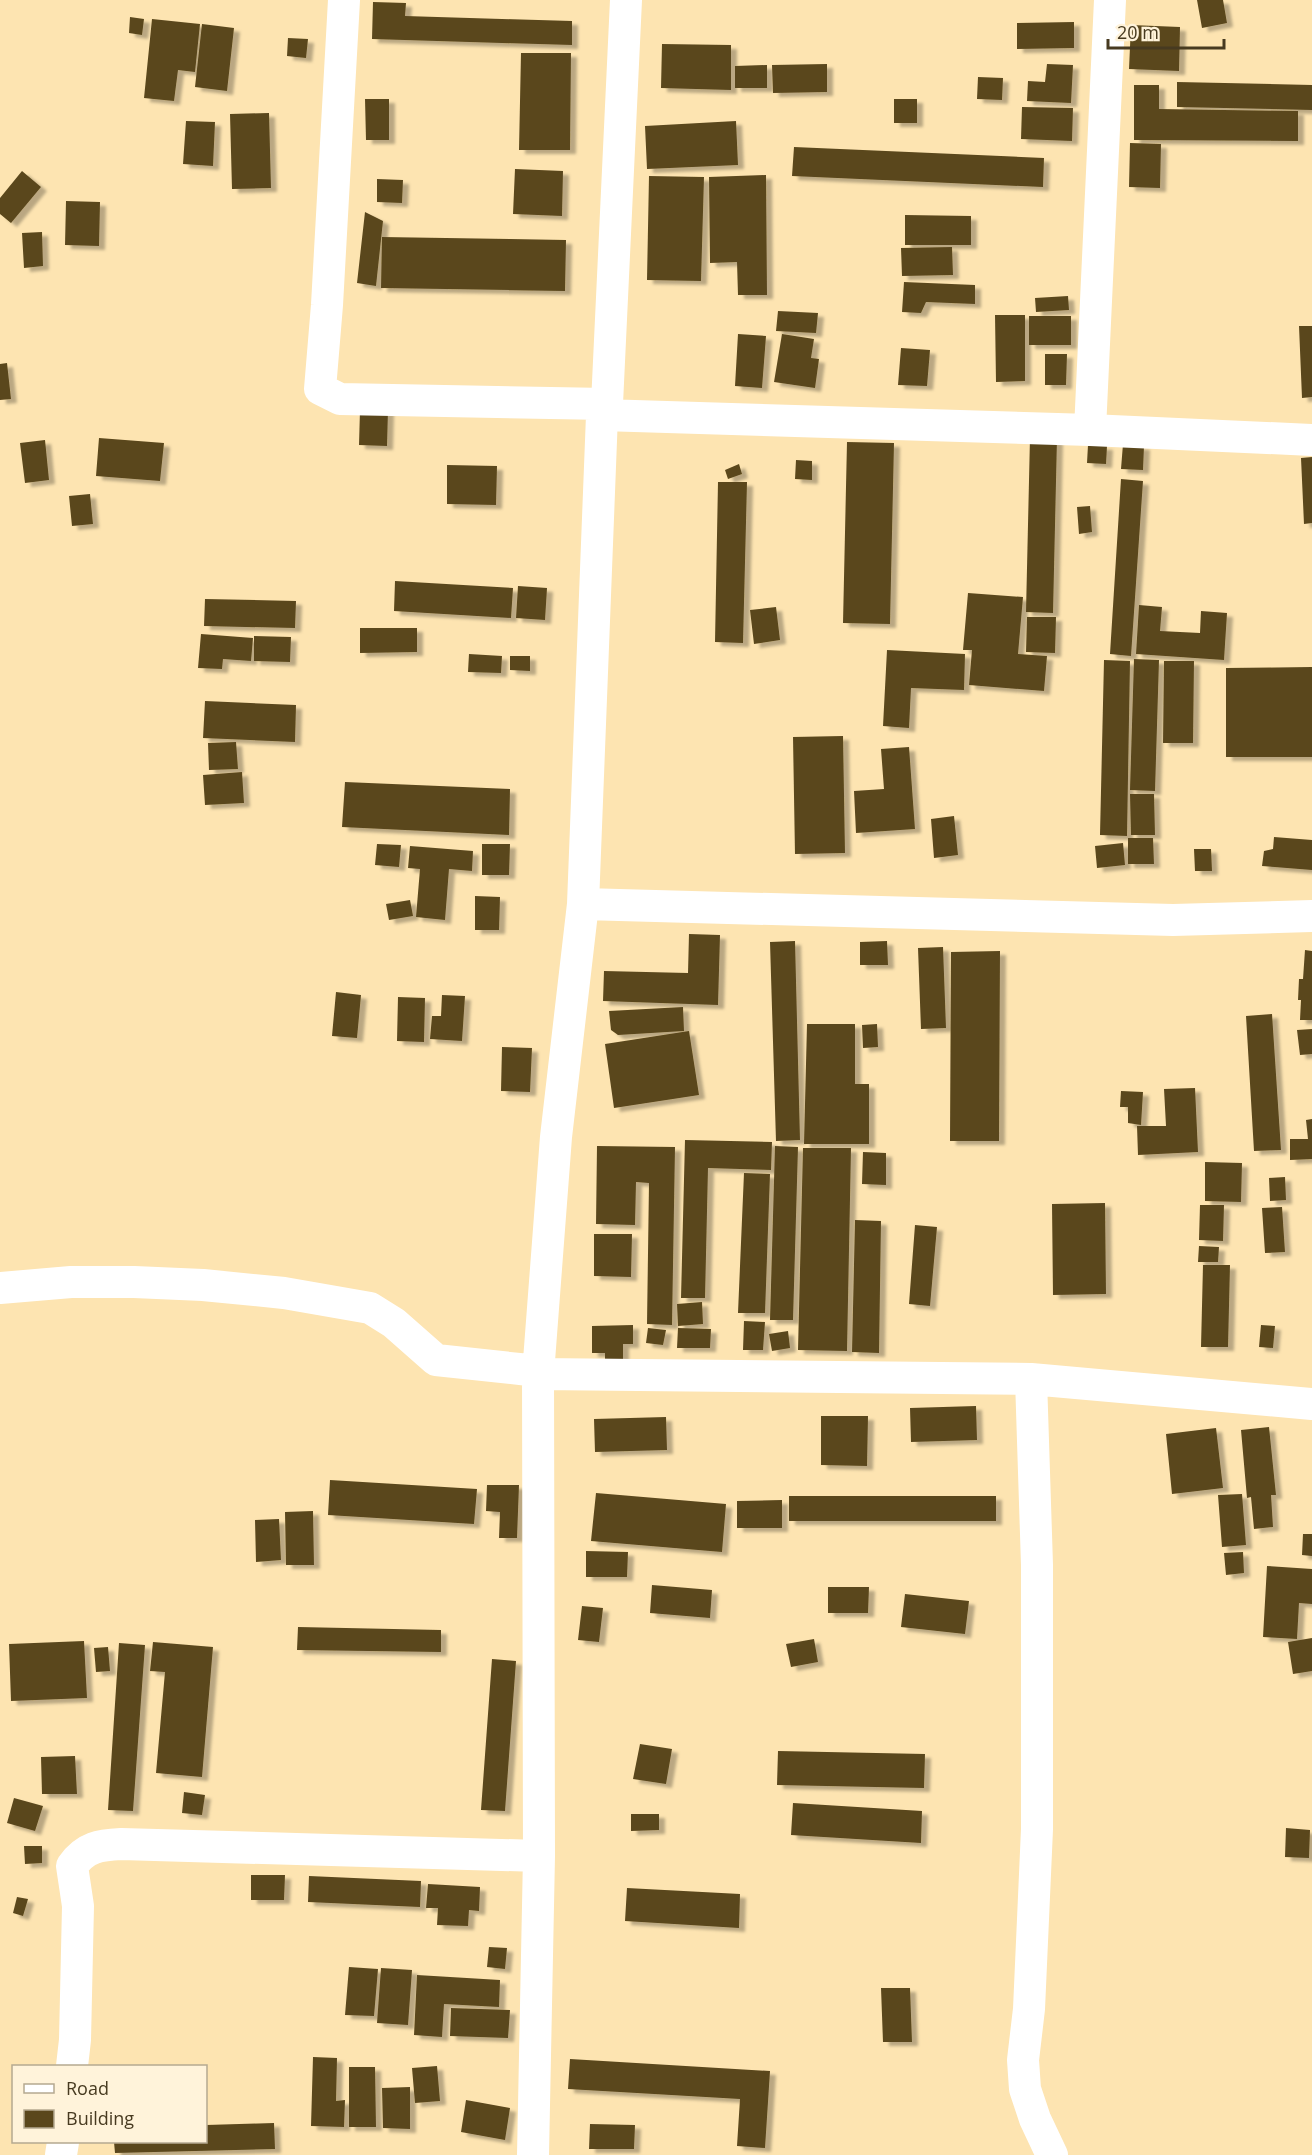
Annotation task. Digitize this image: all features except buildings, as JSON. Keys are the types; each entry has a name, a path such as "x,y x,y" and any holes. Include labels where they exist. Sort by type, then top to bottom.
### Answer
{"street":[{"path":"344,0 327,305 320,389 340,399 1312,440"},
{"path":"533,2155 539,1856 538,1374 556,1137 583,904 604,409 626,0"},
{"path":"1090,430 1110,0"},
{"path":"583,904 1173,920 1312,916"},
{"path":"0,1288 71,1282 134,1282 203,1285 284,1293 370,1308 394,1323 436,1360 530,1370 538,1374 1031,1379 1312,1404"},
{"path":"1031,1379 1037,1565 1037,1829 1029,2009 1023,2060 1025,2089 1035,2119 1052,2155"},
{"path":"72,2065 75,2040 78,1906 72,1866 79,1855 89,1849 101,1845 133,1844 539,1856"}]}
